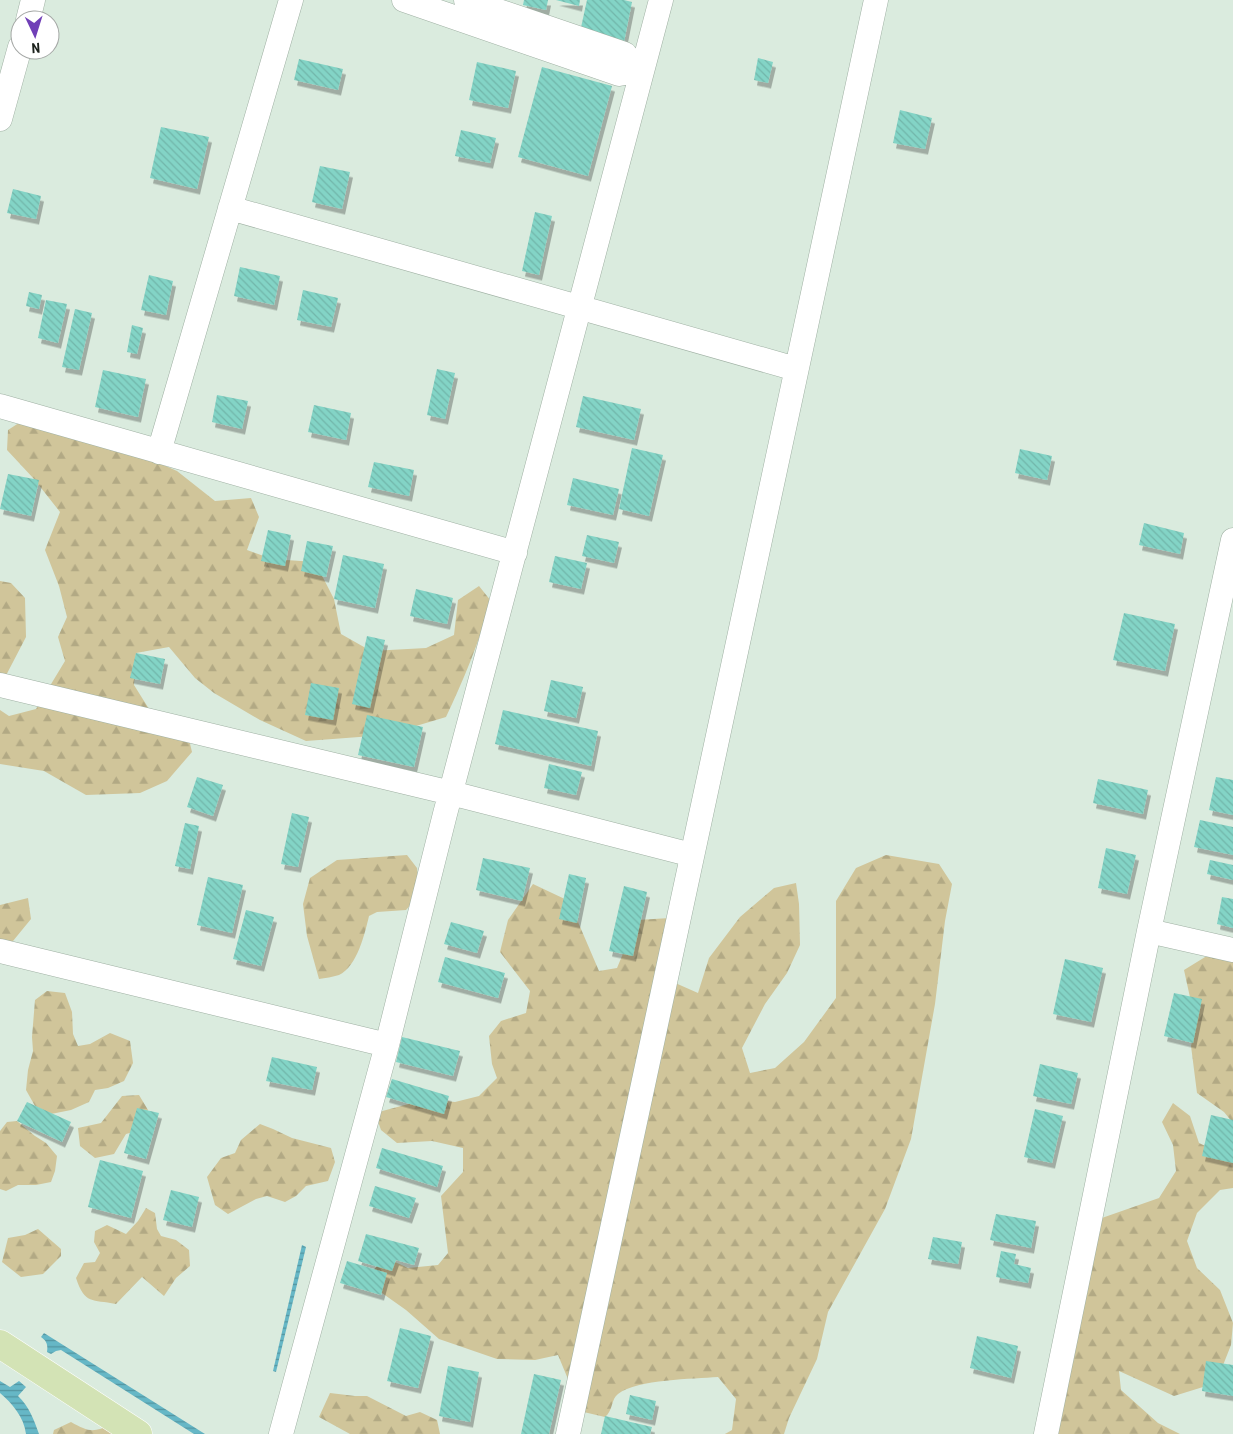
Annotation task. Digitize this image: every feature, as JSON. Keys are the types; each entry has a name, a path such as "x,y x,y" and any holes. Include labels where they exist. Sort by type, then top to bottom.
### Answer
{"main road":[{"path":"0,1344 138,1434"}],"street":[{"path":"159,452 290,0"},
{"path":"404,0 619,74 636,70"},
{"path":"466,0 625,54 636,70"},
{"path":"281,1434 387,1045 451,793 579,308 636,70 661,0"},
{"path":"568,1434 876,0"},
{"path":"0,119 17,60"},
{"path":"230,208 796,369"},
{"path":"0,406 515,553"},
{"path":"1046,1434 1149,931 1233,540"},
{"path":"0,685 451,793 692,855"},
{"path":"1149,931 1233,950"},
{"path":"0,951 387,1045"}],"green space":[{"path":"25,419 134,452 177,471 215,501 251,498 259,517 247,550 272,559 315,562 334,599 341,634 371,651 426,648 454,635 458,600 479,586 491,601 471,660 446,717 386,735 306,741 260,720 214,693 195,678 169,647 136,653 134,685 149,709 186,727 192,752 167,781 140,793 86,795 44,771 0,764 0,710 9,716 36,709 65,661 58,637 67,617 59,586 45,550 60,512 34,479 7,450 8,430"},
{"path":"0,581 11,583 25,598 26,637 0,687"},
{"path":"407,855 417,868 420,894 406,910 377,912 369,916 359,949 351,965 339,975 319,979 307,936 303,904 310,878 337,860"},
{"path":"886,855 939,864 952,884 945,921 935,1004 911,1139 885,1209 828,1312 817,1359 789,1418 784,1434 725,1434 732,1430 736,1399 718,1377 666,1381 639,1385 627,1389 616,1396 605,1417 575,1410 570,1384 558,1355 535,1360 497,1359 439,1339 406,1310 365,1281 384,1257 408,1268 438,1265 448,1253 441,1196 463,1172 463,1148 432,1141 397,1143 381,1130 375,1113 427,1099 455,1102 479,1096 497,1078 492,1064 489,1036 501,1021 526,1013 530,991 500,952 508,920 533,884 569,901 599,971 617,968 637,920 670,918 673,982 698,993 709,958 740,917 774,888 796,883 799,904 800,945 787,973 765,1004 742,1048 750,1073 775,1068 804,1042 836,998 836,901 856,868"},
{"path":"28,898 31,919 13,941 0,942 0,905"},
{"path":"1223,946 1233,947 1233,1123 1224,1112 1197,1093 1191,1046 1197,1020 1184,970"},
{"path":"47,991 65,993 72,1012 73,1034 78,1046 90,1044 110,1033 130,1041 133,1063 124,1081 108,1088 95,1090 89,1102 71,1110 51,1114 35,1106 26,1090 28,1070 33,1051 32,1037 35,1000"},
{"path":"139,1095 148,1110 137,1131 126,1134 114,1154 95,1158 80,1146 78,1128 101,1123 122,1096"},
{"path":"1173,1103 1190,1116 1199,1143 1218,1152 1233,1143 1233,1188 1220,1190 1197,1213 1187,1241 1197,1268 1220,1290 1233,1323 1231,1345 1216,1383 1174,1396 1119,1371 1121,1390 1158,1423 1180,1434 1040,1434 1099,1219 1159,1198 1176,1171 1173,1145 1162,1122"},
{"path":"17,1121 46,1143 57,1156 55,1171 51,1182 36,1185 18,1185 6,1191 0,1189 0,1131 7,1122"},
{"path":"260,1124 292,1138 331,1148 335,1162 328,1181 306,1186 296,1196 285,1202 267,1196 256,1199 228,1214 215,1205 207,1177 221,1158 235,1153 241,1140"},
{"path":"146,1208 155,1213 157,1229 161,1236 176,1240 189,1250 190,1266 176,1278 164,1296 142,1277 116,1304 95,1301 86,1297 79,1287 76,1278 84,1263 95,1262 100,1253 94,1242 95,1231 107,1225 126,1234 138,1221"},
{"path":"38,1229 61,1249 61,1256 43,1274 21,1277 2,1262 8,1238 25,1235"},
{"path":"330,1393 367,1396 406,1416 420,1412 437,1420 440,1434 350,1434 319,1417"},
{"path":"71,1422 91,1430 100,1429 112,1424 132,1434 53,1434 54,1430"}],"water":[{"path":"302,1245 306,1247 276,1372 273,1371"},
{"path":"44,1333 205,1434 194,1434 61,1350 51,1354 47,1352 47,1343 41,1337"},
{"path":"0,1381 10,1387 19,1381 26,1387 18,1396 33,1418 39,1434 26,1434 23,1422 17,1411 0,1393"}],"building":[{"path":"524,0 548,0 546,10 523,5"},
{"path":"556,0 580,0 579,6"},
{"path":"587,0 624,0 632,2 624,42 580,32"},
{"path":"758,58 773,62 768,83 754,80"},
{"path":"299,59 343,69 338,90 294,80"},
{"path":"477,62 516,71 508,108 469,100"},
{"path":"542,67 612,86 588,176 518,157"},
{"path":"900,110 932,118 925,149 893,143"},
{"path":"161,127 209,137 197,189 150,178"},
{"path":"461,130 496,138 490,163 455,156"},
{"path":"320,166 350,172 342,209 312,202"},
{"path":"13,189 41,196 36,219 7,213"},
{"path":"535,212 552,216 539,275 522,271"},
{"path":"240,267 280,276 274,305 234,296"},
{"path":"149,275 173,281 166,315 141,310"},
{"path":"303,290 338,298 331,327 297,320"},
{"path":"29,292 42,295 39,309 26,306"},
{"path":"46,300 67,304 58,343 38,338"},
{"path":"75,309 92,313 79,370 62,367"},
{"path":"132,325 143,328 137,354 127,352"},
{"path":"437,369 455,373 445,419 427,415"},
{"path":"103,370 146,379 138,417 95,407"},
{"path":"217,395 248,401 242,429 212,422"},
{"path":"583,396 641,409 634,440 576,427"},
{"path":"314,405 351,413 346,440 308,432"},
{"path":"632,448 663,455 649,516 619,509"},
{"path":"1020,449 1052,456 1047,480 1015,473"},
{"path":"374,462 414,470 409,496 368,487"},
{"path":"8,474 39,480 31,516 0,509"},
{"path":"573,478 619,489 613,515 567,505"},
{"path":"1144,523 1184,533 1180,554 1139,545"},
{"path":"268,530 291,535 285,566 261,561"},
{"path":"587,535 619,542 614,563 582,556"},
{"path":"307,541 333,546 326,577 301,571"},
{"path":"343,555 384,564 375,608 334,599"},
{"path":"555,556 587,563 581,589 549,582"},
{"path":"416,589 453,598 447,624 410,616"},
{"path":"1124,613 1175,624 1165,671 1113,660"},
{"path":"367,636 385,640 370,708 352,704"},
{"path":"136,653 165,659 160,684 130,678"},
{"path":"551,680 583,687 576,718 544,711"},
{"path":"311,683 339,688 333,720 305,715"},
{"path":"503,710 598,731 591,766 495,744"},
{"path":"367,715 423,727 414,767 358,755"},
{"path":"549,764 582,772 576,795 544,788"},
{"path":"197,777 223,785 213,816 187,807"},
{"path":"1216,777 1233,780 1233,815 1209,810"},
{"path":"1098,779 1148,790 1143,814 1093,803"},
{"path":"292,813 309,817 298,867 281,864"},
{"path":"1200,820 1233,827 1233,855 1194,847"},
{"path":"185,823 199,826 190,869 175,866"},
{"path":"1106,848 1136,855 1127,894 1098,888"},
{"path":"483,858 530,868 522,901 476,890"},
{"path":"1210,860 1233,865 1233,880 1207,874"},
{"path":"569,874 586,878 577,923 559,919"},
{"path":"208,877 243,885 232,933 197,925"},
{"path":"624,886 647,892 633,956 609,951"},
{"path":"1222,897 1233,899 1233,928 1217,924"},
{"path":"246,910 274,917 261,966 233,959"},
{"path":"451,922 484,931 477,953 444,944"},
{"path":"445,957 505,973 498,998 438,982"},
{"path":"1065,959 1103,968 1091,1022 1053,1014"},
{"path":"1174,993 1202,999 1193,1043 1164,1036"},
{"path":"402,1037 460,1051 453,1076 396,1062"},
{"path":"272,1057 317,1067 312,1090 266,1081"},
{"path":"1040,1064 1078,1073 1071,1104 1033,1096"},
{"path":"392,1079 449,1096 444,1114 386,1097"},
{"path":"27,1102 71,1122 62,1142 17,1121"},
{"path":"137,1108 159,1113 146,1159 124,1153"},
{"path":"1035,1109 1063,1116 1052,1163 1024,1157"},
{"path":"1211,1115 1233,1120 1233,1163 1202,1156"},
{"path":"382,1148 443,1166 437,1187 376,1168"},
{"path":"100,1160 143,1171 131,1218 88,1207"},
{"path":"375,1186 416,1198 409,1218 369,1206"},
{"path":"171,1190 199,1197 192,1227 163,1220"},
{"path":"996,1214 1036,1221 1031,1248 990,1240"},
{"path":"366,1234 419,1248 414,1265 396,1260 392,1271 358,1261"},
{"path":"933,1237 962,1242 958,1264 928,1259"},
{"path":"1001,1251 1016,1254 1014,1264 1031,1268 1028,1283 996,1277"},
{"path":"347,1261 387,1273 381,1295 340,1283"},
{"path":"400,1328 431,1336 418,1388 387,1381"},
{"path":"977,1336 1018,1346 1011,1378 970,1368"},
{"path":"1206,1361 1233,1365 1233,1396 1202,1391"},
{"path":"448,1366 479,1372 470,1422 439,1416"},
{"path":"534,1374 561,1380 549,1434 521,1434"},
{"path":"630,1395 656,1401 652,1420 626,1414"},
{"path":"605,1416 652,1427 650,1434 601,1434"}]}
